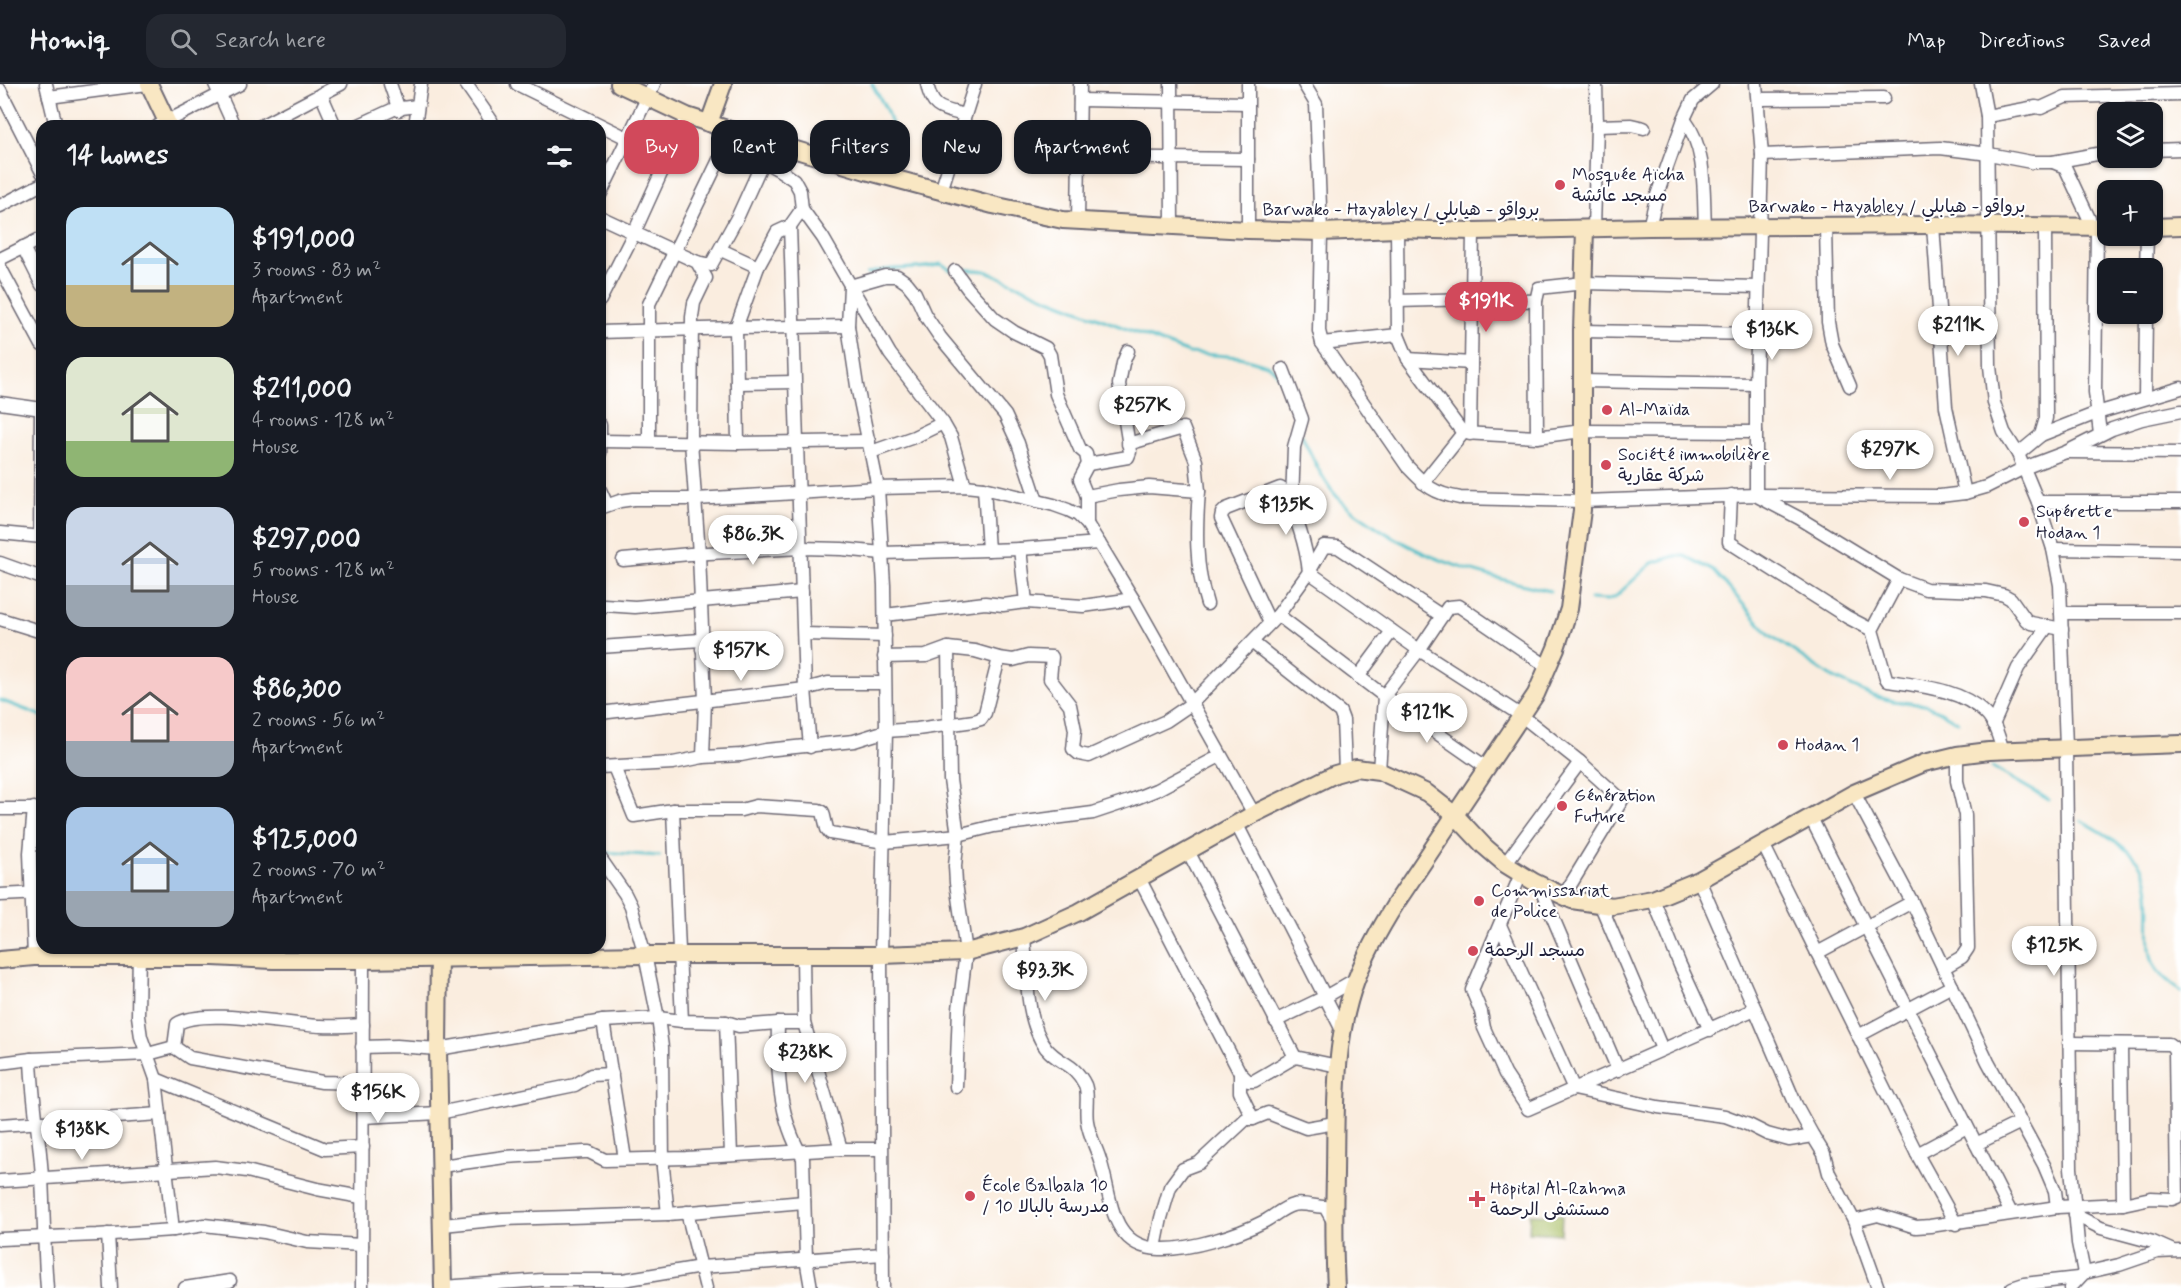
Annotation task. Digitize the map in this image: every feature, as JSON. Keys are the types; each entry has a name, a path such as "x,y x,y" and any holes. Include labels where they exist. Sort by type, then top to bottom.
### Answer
{"street":[{"path":"46,84 55,120"},
{"path":"49,97 77,88 148,84 163,120"},
{"path":"172,120 217,89 240,84"},
{"path":"282,120 340,84"},
{"path":"390,84 399,110"},
{"path":"416,120 421,84"},
{"path":"466,84 491,120"},
{"name":"Barwako - Hayabley / برواقو - هيابلي","path":"619,84 650,91 687,116 709,123"},
{"path":"709,123 723,84"},
{"path":"927,84 929,97 935,105 965,116"},
{"path":"941,191 975,84"},
{"path":"1079,120 1080,84"},
{"path":"1171,84 1172,225"},
{"path":"1248,84 1248,230"},
{"path":"1304,84 1316,104 1321,232 1319,331 1322,343 1407,466 1423,483 1441,495 1460,498 1583,501 1731,495 1940,496 1965,493 1986,487 2024,468 2066,452 2100,434 2142,419 2181,411"},
{"path":"1336,1288 1333,1221 1338,1066 1343,1032 1356,979 1383,925 1536,694 1564,627 1571,599 1583,501 1582,331 1597,126 1597,84"},
{"path":"1649,227 1657,195 1684,119 1693,100 1712,84"},
{"path":"1756,84 1762,155 1756,384 1756,495"},
{"path":"1981,84 1988,116 1990,366 1994,404 2004,432 2018,454 2038,502 2053,549 2060,585 2066,747 2069,1124 2077,1280"},
{"path":"522,85 591,120"},
{"path":"217,89 231,120"},
{"path":"0,90 36,160"},
{"path":"636,120 650,91"},
{"path":"321,94 332,120"},
{"path":"1988,116 2041,108 2065,97 2181,94"},
{"path":"1758,99 1884,98"},
{"path":"1080,100 1247,103"},
{"path":"369,120 386,112 417,106"},
{"path":"606,287 634,233 687,116"},
{"path":"1684,119 1694,131 1700,150 1705,227"},
{"path":"1597,126 1631,125 1644,128"},
{"path":"606,127 624,136"},
{"path":"606,175 624,143"},
{"path":"1762,155 1940,148 2031,162 2053,162 2097,154"},
{"path":"2163,149 2181,148"},
{"name":"Barwako - Hayabley / برواقو - هيابلي","path":"798,151 1019,211 1078,221 1321,232 1397,229 1473,231 1933,225 2097,227"},
{"path":"1151,158 1248,159"},
{"path":"2053,162 2065,167 2097,223"},
{"path":"649,440 649,304 712,174"},
{"path":"606,220 697,262 711,265 721,250 757,174"},
{"path":"785,174 794,180 800,191 802,209 823,238 890,354 944,423 951,437 965,486"},
{"path":"1078,174 1078,221"},
{"path":"0,205 36,187"},
{"path":"738,442 736,328 758,267 777,232 790,226 802,209"},
{"path":"1933,225 1946,407 1965,493"},
{"path":"790,226 797,493 805,689 810,747"},
{"path":"1826,226 1828,322 1832,344 1850,386"},
{"path":"2163,227 2181,226"},
{"path":"2041,435 2046,418 2045,227"},
{"path":"1397,229 1398,335 1408,359 1466,434 1537,437 1582,431 1756,432"},
{"path":"1423,483 1466,434 1471,363 1473,231"},
{"path":"0,259 36,241"},
{"path":"2099,246 2097,413 2100,434"},
{"path":"23,248 36,273"},
{"path":"721,250 758,267"},
{"path":"697,262 706,278 694,303 691,441 699,554 705,701 703,757"},
{"path":"0,267 36,334"},
{"path":"955,271 995,319 1014,332 1046,348 1050,355 1056,394 1080,449 1086,454 1088,464 1080,479 1087,496 1087,524"},
{"path":"850,286 885,276 897,276 907,283 940,337 1005,415 1018,442 1038,501"},
{"path":"1537,437 1536,301 1539,288 1584,283 1758,287"},
{"path":"850,286 848,326 878,488 885,615 885,842 881,955 880,1149 883,1288"},
{"path":"1397,301 1471,299 1536,301"},
{"path":"2145,397 2146,324"},
{"path":"606,332 848,326"},
{"path":"1582,331 1758,334"},
{"path":"1322,343 1398,335"},
{"path":"1088,464 1128,457 1119,384 1128,351"},
{"path":"1408,359 1471,363"},
{"path":"1283,369 1302,419 1294,447 1292,509"},
{"path":"1582,381 1756,384"},
{"path":"737,382 794,382"},
{"path":"2018,454 2041,435 2097,413 2181,388"},
{"path":"0,403 36,408"},
{"path":"606,446 649,440 870,447 914,437 944,423"},
{"path":"1128,444 1183,428 1196,461 1199,491 1196,543 1201,585 1207,604"},
{"path":"2066,452 2181,453"},
{"path":"606,506 634,499 696,499 878,488 965,486 984,488 1068,510 1078,515 1087,524 1099,543 1254,814"},
{"path":"1087,496 1149,487 1199,491"},
{"path":"984,488 988,550"},
{"path":"1487,768 1274,619 1221,518 1222,513 1280,488 1285,491 1307,552 1309,572 1419,650 1522,716 1580,762 1622,800 1563,897"},
{"path":"1731,495 1729,542 1847,617 1872,630"},
{"path":"1756,495 1799,518 1899,579 1926,589 1972,590 2004,595 2011,599 2026,620 2039,626 2062,628"},
{"path":"2038,502 2181,502"},
{"path":"0,533 36,537"},
{"path":"623,560 801,548 882,553 1020,549 1099,543"},
{"path":"884,657 926,656 948,648 975,651 1013,660 1028,656 1052,657 1050,679 1070,705 1075,730 1073,749 1079,754 1089,756 1166,721 1191,704 1274,619 1309,572 1324,546 1338,546 1442,616"},
{"path":"1020,549 1026,602"},
{"path":"2053,549 2181,551"},
{"path":"0,563 36,576"},
{"path":"1899,579 1872,630 1880,662 1888,681 1920,685 1957,696 1985,713 1993,725 2003,751"},
{"path":"606,605 635,607 802,592"},
{"path":"885,615 944,607 1026,602 1083,606 1133,599"},
{"path":"1379,771 1384,696 1448,607 1459,606 1548,667"},
{"path":"2061,613 2181,613"},
{"path":"0,619 36,630"},
{"path":"1993,725 2018,668 2047,627"},
{"path":"1358,676 1392,631"},
{"path":"804,634 885,636"},
{"path":"606,647 770,640"},
{"path":"1253,643 1340,712 1343,720 1345,770"},
{"path":"948,648 950,780 958,835 956,883 966,952 959,1009 956,1087"},
{"path":"606,767 674,763 703,757 810,747 854,741 886,730 948,726 981,719 985,713 999,658"},
{"path":"606,712 805,689 828,682 884,683"},
{"path":"542,954 881,955 966,952 1024,937 1079,912 1254,814 1345,770 1356,768 1379,771 1427,793 1455,815 1484,846 1505,864 1563,897 1585,904 1612,906 1653,899 1698,880 1810,816 1909,767 1957,755 2003,751 2181,744"},
{"path":"1943,968 1962,957 1968,948 1965,815 1957,781 1957,755"},
{"path":"614,767 634,816 674,810 741,810 756,806 819,810 823,812 830,833 885,842 958,835 994,826 1093,813 1156,790 1221,756"},
{"path":"1505,864 1580,762"},
{"path":"1854,793 1912,902 1988,1062 2051,1182 2057,1208"},
{"path":"0,809 36,809"},
{"path":"674,810 682,1022"},
{"path":"1810,816 2011,1214"},
{"path":"36,820 30,853 36,888"},
{"path":"1238,825 1343,1032"},
{"path":"1763,844 1917,1154 1956,1224"},
{"path":"1188,851 1294,1057"},
{"path":"606,867 625,894 645,955 658,1018 662,1047 663,1159 668,1214"},
{"path":"1139,878 1240,1073 1248,1081 1254,1081 1294,1057 1338,1066"},
{"path":"1528,878 1500,925 1472,990 1481,1012 1484,1028 1505,1074 1528,1109 1755,1009"},
{"path":"1528,878 1542,892 1618,1070"},
{"path":"1698,880 1796,1105 1824,1154 1828,1173 1854,1221 1878,1288"},
{"path":"0,895 36,894"},
{"path":"1653,899 1710,1030"},
{"path":"1817,953 1912,902"},
{"path":"1601,906 1662,1049"},
{"path":"34,957 36,915"},
{"path":"1500,925 1574,1089"},
{"path":"1024,937 1030,1011 1045,1046 1056,1058 1073,1067 1086,1087 1085,1109 1088,1129 1100,1160 1116,1220 1125,1236 1138,1244 1155,1248 1202,1244 1266,1221 1293,1204 1325,1208 1333,1221"},
{"path":"0,960 96,954"},
{"path":"138,954 138,1016 141,1037 156,1079 172,1230"},
{"path":"273,954 363,960 428,954"},
{"path":"439,954 438,1049 443,1287 542,1280 623,1280 701,1267 883,1254"},
{"path":"802,955 804,1023 841,1149"},
{"path":"362,1288 363,960"},
{"path":"1275,1022 1356,979"},
{"path":"1858,1036 1952,986"},
{"path":"174,1047 177,1024 201,1017 320,1026 363,1025"},
{"path":"362,1047 397,1046 438,1049 603,1022 658,1018 682,1022 726,1022 739,1026 804,1023"},
{"path":"603,1022 625,1159"},
{"path":"726,1022 731,1155"},
{"path":"778,1023 777,1054 780,1100 789,1130 803,1158 806,1259 811,1288"},
{"path":"1854,1221 1878,1215 1917,1227 1956,1224 2057,1208 2074,1210 2151,1198 2179,1198 2175,1051 2173,1047 2169,1044 2069,1043"},
{"path":"2121,1045 2123,1204"},
{"path":"0,1063 31,1059 148,1054 174,1047 190,1058 322,1082 363,1083"},
{"path":"31,1059 42,1178 47,1288"},
{"path":"1240,1073 1240,1092 1253,1119"},
{"path":"363,1117 439,1113 575,1085 591,1075 612,1074"},
{"path":"156,1079 325,1149 363,1147"},
{"path":"1574,1089 1658,1107 1725,1116 1767,1134 1789,1140 1813,1136"},
{"path":"1155,1248 1170,1187 1183,1169 1199,1163 1246,1119 1253,1119 1268,1113 1306,1128 1335,1124"},
{"path":"0,1125 160,1114"},
{"path":"1976,1144 2021,1122"},
{"path":"1917,1154 1967,1127"},
{"path":"441,1166 505,1157 584,1152 605,1160 880,1149"},
{"path":"0,1181 215,1167 234,1168 316,1189 361,1197"},
{"path":"443,1225 514,1219 668,1214 804,1202"},
{"path":"2074,1210 2101,1228 2153,1242 2176,1251"},
{"path":"687,1212 706,1288"},
{"path":"0,1239 172,1230 204,1224 264,1232 308,1242 362,1245"},
{"path":"108,1234 111,1288"},
{"path":"2013,1288 2024,1284 2077,1280 2176,1251"},
{"path":"185,1288 230,1281"}],"green space":[{"path":"1530,1214 1562,1215 1561,1234 1529,1232"}],"waterway":[{"path":"872,84 890,120"},
{"path":"867,274 941,264 951,270"},
{"path":"957,269 986,271 1047,298 1189,353 1240,357 1267,365 1276,371 1282,382"},
{"path":"1302,435 1320,472 1337,496 1354,511 1389,535 1410,547 1455,565 1550,591"},
{"path":"1590,599 1607,600 1615,597 1652,563 1675,556 1685,556 1714,571 1770,635 1830,676 1873,696 1925,705 1958,722"},
{"path":"0,700 36,714"},
{"path":"1992,767 2049,800"},
{"path":"2082,821 2118,843 2141,866 2148,885 2150,950 2153,961 2159,973 2181,992"},
{"path":"606,852 660,856"}],"place":[{"name":"Mosquée Aïcha مسجد عائشة","path":"1560,185"},
{"name":"Al-Maïda","path":"1607,410"},
{"name":"Société immobilière شركة عقارية","path":"1606,465"},
{"name":"Supérette Hodan 1","path":"2024,522"},
{"name":"Hodan 1","path":"1783,745"},
{"name":"Génération Future","path":"1562,806"},
{"name":"Commissariat de Police","path":"1479,901"},
{"name":"مسجد الرحمة","path":"1473,951"},
{"name":"École Balbala 10 / مدرسة بالبالا 10","path":"970,1196"},
{"name":"Hôpital Al-Rahma مستشفى الرحمة","path":"1477,1199"}]}
